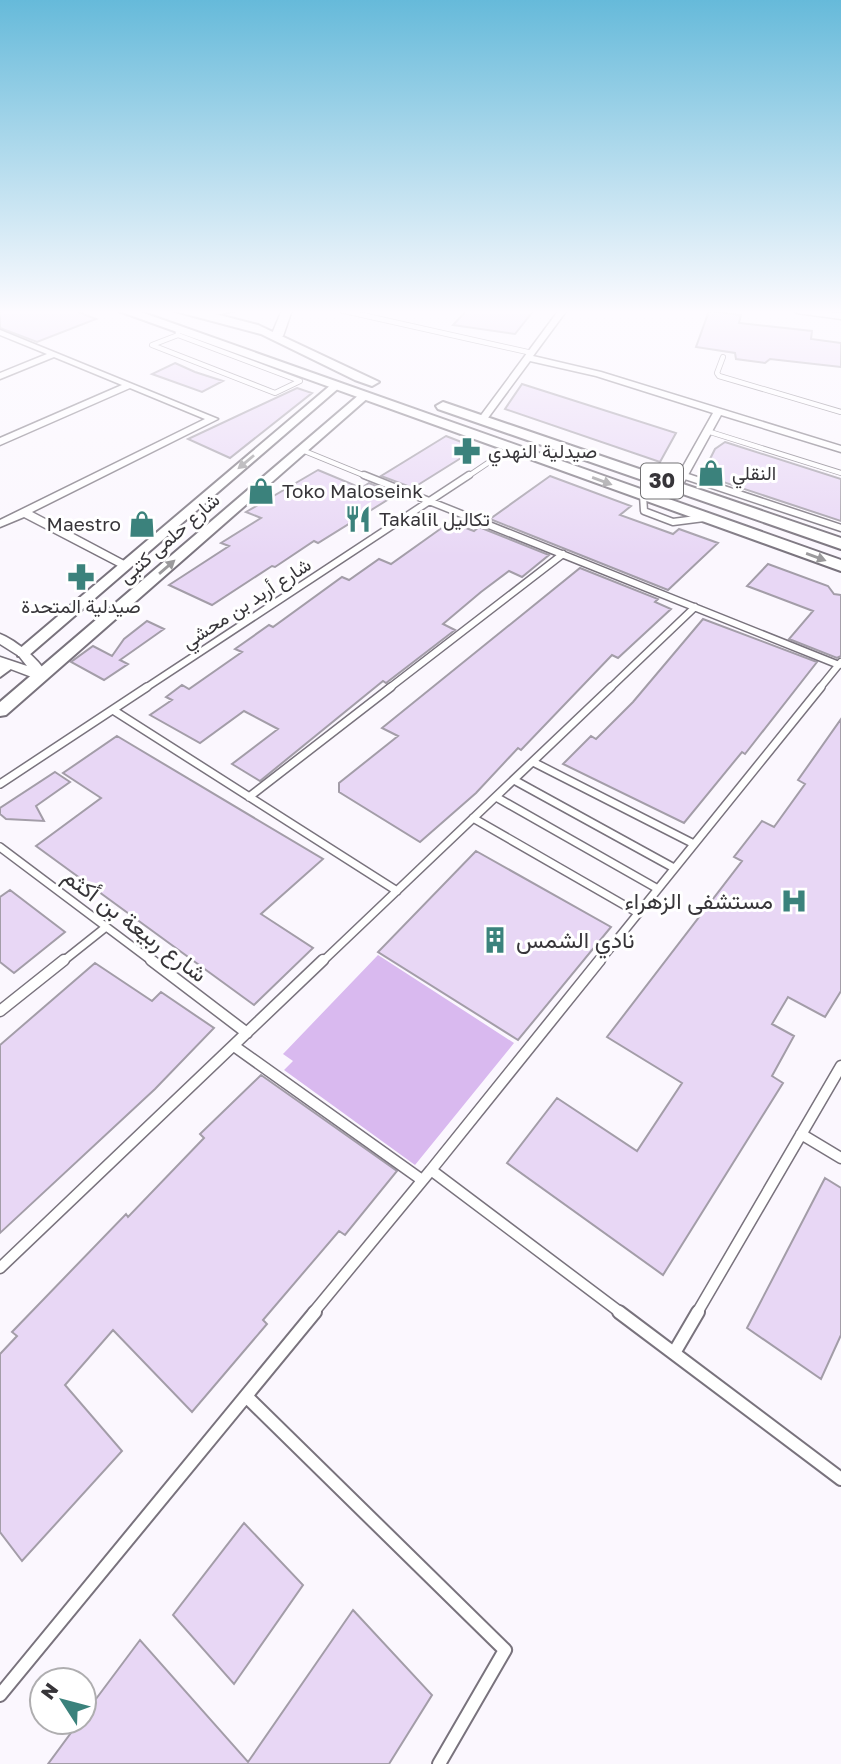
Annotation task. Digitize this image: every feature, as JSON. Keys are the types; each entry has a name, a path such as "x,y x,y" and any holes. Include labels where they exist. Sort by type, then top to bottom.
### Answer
{"main road":[{"name":"30","path":"354,392 841,566"},
{"name":"30","path":"429,402 679,481 841,544"}],"street":[{"path":"0,442 113,392"},
{"path":"0,524 213,419 148,392"},
{"name":"شارع حلمى كتبى","path":"2,666 23,653 329,392"},
{"path":"482,420 503,392"},
{"path":"658,392 841,449"},
{"name":"شارع حلمى كتبى","path":"0,711 364,396"},
{"path":"679,481 719,411"},
{"path":"23,512 125,566"},
{"path":"0,638 23,653 42,676"},
{"path":"2,666 42,676"}],"lane":[{"path":"774,392 841,412"},
{"path":"707,431 841,473"},
{"name":"شارع أربد بن محشي","path":"0,784 510,448"},
{"path":"0,1695 431,1170 840,664 302,450"},
{"path":"679,481 841,528"},
{"path":"249,797 563,554"},
{"path":"0,1268 695,607"},
{"path":"113,710 397,891"},
{"path":"533,762 694,844"},
{"path":"514,780 674,869"},
{"path":"496,797 658,889"},
{"path":"473,818 638,913"},
{"name":"شارع ربيعة بن أكثم","path":"0,847 247,1033"},
{"path":"0,1011 106,928"},
{"path":"234,1045 422,1180"},
{"path":"674,1353 841,1066"},
{"path":"801,1134 841,1158"},
{"path":"431,1170 841,1479"},
{"path":"246,1395 505,1650 439,1764"}],"shaded area":[{"path":"378,955 514,1043 415,1165 284,1070 293,1061 283,1054"}],"building":[{"path":"288,392 312,393 230,458 188,439"},
{"path":"516,392 548,392 676,433 660,462 505,409"},
{"path":"446,436 477,448 413,488 381,476"},
{"path":"725,442 841,479 841,521 702,475 715,449"},
{"path":"318,470 361,488 369,483 397,494 318,543 314,541 275,567 272,566 212,605 169,585 229,546 221,543 261,518 246,512"},
{"path":"550,476 631,506 620,515 673,534 679,529 718,543 668,590 490,519"},
{"path":"450,522 474,531 479,527 549,555 522,577 509,571 481,592 443,624 455,630 386,683 383,681 260,781 232,764 278,729 244,711 200,743 150,715 172,700 166,697 182,685 189,689 242,652 235,649 269,625 273,627 342,577 349,580 379,559 391,564"},
{"path":"768,564 828,586 834,594 841,595 841,656 837,658 789,639 813,611 747,586"},
{"path":"580,568 658,599 655,602 671,609 618,658 612,655 521,750 518,748 476,793 420,842 339,792 339,783 398,736 382,728"},
{"path":"703,619 817,662 745,754 742,752 684,823 563,764 591,736 596,739 633,702"},
{"path":"147,621 164,629 120,660 128,664 104,680 71,662 93,646 112,656 124,639"},
{"path":"841,719 841,991 825,1017 788,997 772,1024 794,1036 772,1076 783,1083 663,1275 507,1163 557,1098 637,1151 682,1083 607,1037 742,861 734,857 762,821 774,827 805,784 798,780"},
{"path":"117,736 323,859 261,914 313,948 254,1005 36,846 101,798 63,773"},
{"path":"55,772 70,782 36,806 44,821 6,819 0,814 0,808"},
{"name":"نادي الشمس","path":"476,851 611,927 518,1040 378,952"},
{"path":"10,890 65,932 14,973 0,962 0,897"},
{"path":"95,963 152,1001 161,992 214,1028 155,1089 0,1233 0,1045"},
{"path":"261,1075 397,1171 345,1235 339,1231 263,1320 267,1324 192,1412 113,1330 65,1385 122,1451 22,1561 0,1532 0,1354 17,1336 12,1332 126,1214 128,1217 204,1138 200,1134"},
{"path":"825,1178 841,1188 841,1335 821,1379 747,1328"},
{"path":"244,1523 303,1585 234,1684 173,1615"},
{"path":"353,1610 432,1695 389,1764 48,1764 69,1736 98,1736 98,1696 140,1640 248,1762"}],"place":[{"name":"صيدلية النهدي","path":"467,451"},
{"name":"النقلي","path":"711,473"},
{"name":"Toko Maloseink","path":"261,491"},
{"name":"Takalil تكاليل","path":"358,519"},
{"name":"Maestro","path":"142,524"},
{"name":"صيدلية المتحدة","path":"81,577"},
{"name":"مستشفى الزهراء","path":"794,901"},
{"name":"نادي الشمس","path":"495,940"}]}
